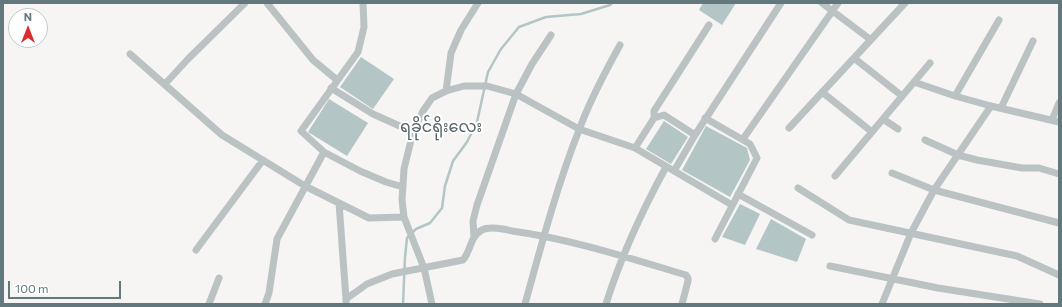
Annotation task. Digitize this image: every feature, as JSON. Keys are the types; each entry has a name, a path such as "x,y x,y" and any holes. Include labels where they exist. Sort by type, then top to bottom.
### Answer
{"street":[{"path":"165,84 188,59 245,3"},
{"path":"266,3 313,60 337,80"},
{"path":"363,3 364,27 358,52 301,131 324,152 360,171 386,182 403,187"},
{"path":"446,91 451,53 461,30 478,3"},
{"path":"674,171 705,118 781,3"},
{"path":"822,3 871,40"},
{"path":"742,139 838,3"},
{"path":"789,128 905,3"},
{"path":"955,96 999,20"},
{"path":"635,148 654,118 654,111 709,25"},
{"path":"474,237 473,221 477,205 516,94 532,64 551,35"},
{"path":"1001,108 1033,40"},
{"path":"525,304 544,235 579,129 602,78 620,45"},
{"path":"130,54 222,135 306,186 369,218 404,217"},
{"path":"854,58 902,96"},
{"path":"836,176 930,63"},
{"path":"914,82 955,96 1056,121 1059,103"},
{"path":"432,304 424,268 404,217 402,200 404,169 413,132 423,111 432,98 446,91 464,86 487,86 516,94 579,129 635,148 732,205"},
{"path":"331,88 373,114 413,132"},
{"path":"822,92 872,132"},
{"path":"882,304 911,233 934,190 992,106"},
{"path":"654,118 664,115 695,135"},
{"path":"705,118 750,144 757,158 715,239"},
{"path":"883,119 898,129"},
{"path":"925,140 958,155 977,160 1022,168 1039,168 1059,174"},
{"path":"265,304 269,293 277,239 324,152"},
{"path":"196,250 263,160"},
{"path":"606,304 623,256 652,191 666,167"},
{"path":"892,173 934,190 1059,223"},
{"path":"798,188 849,220 1017,256 1059,275"},
{"path":"738,194 812,236"},
{"path":"339,203 346,302"},
{"path":"346,302 367,284 392,274 463,260 467,256 474,237 483,230 498,228 544,235 623,256 686,275 688,281 682,304"},
{"path":"830,266 938,288 1040,304"},
{"path":"209,304 219,278"}],"shaded area":[{"path":"703,3 736,3 722,25 699,10"},
{"path":"361,57 394,79 373,109 340,87"},
{"path":"329,99 368,123 347,156 308,132"},
{"path":"664,121 688,137 671,164 646,149"},
{"path":"706,126 747,148 750,160 730,197 682,170"},
{"path":"740,204 760,214 745,245 722,237"},
{"path":"771,219 806,239 797,262 756,249"}],"waterway":[{"path":"403,304 407,238 416,229 430,223 442,208 445,186 453,161 467,142 477,122 488,72 501,49 519,27 546,17 581,14 610,5 612,3"}],"district":[{"name":"ရခိုင်ရိုးလေး","path":"441,127"}]}
